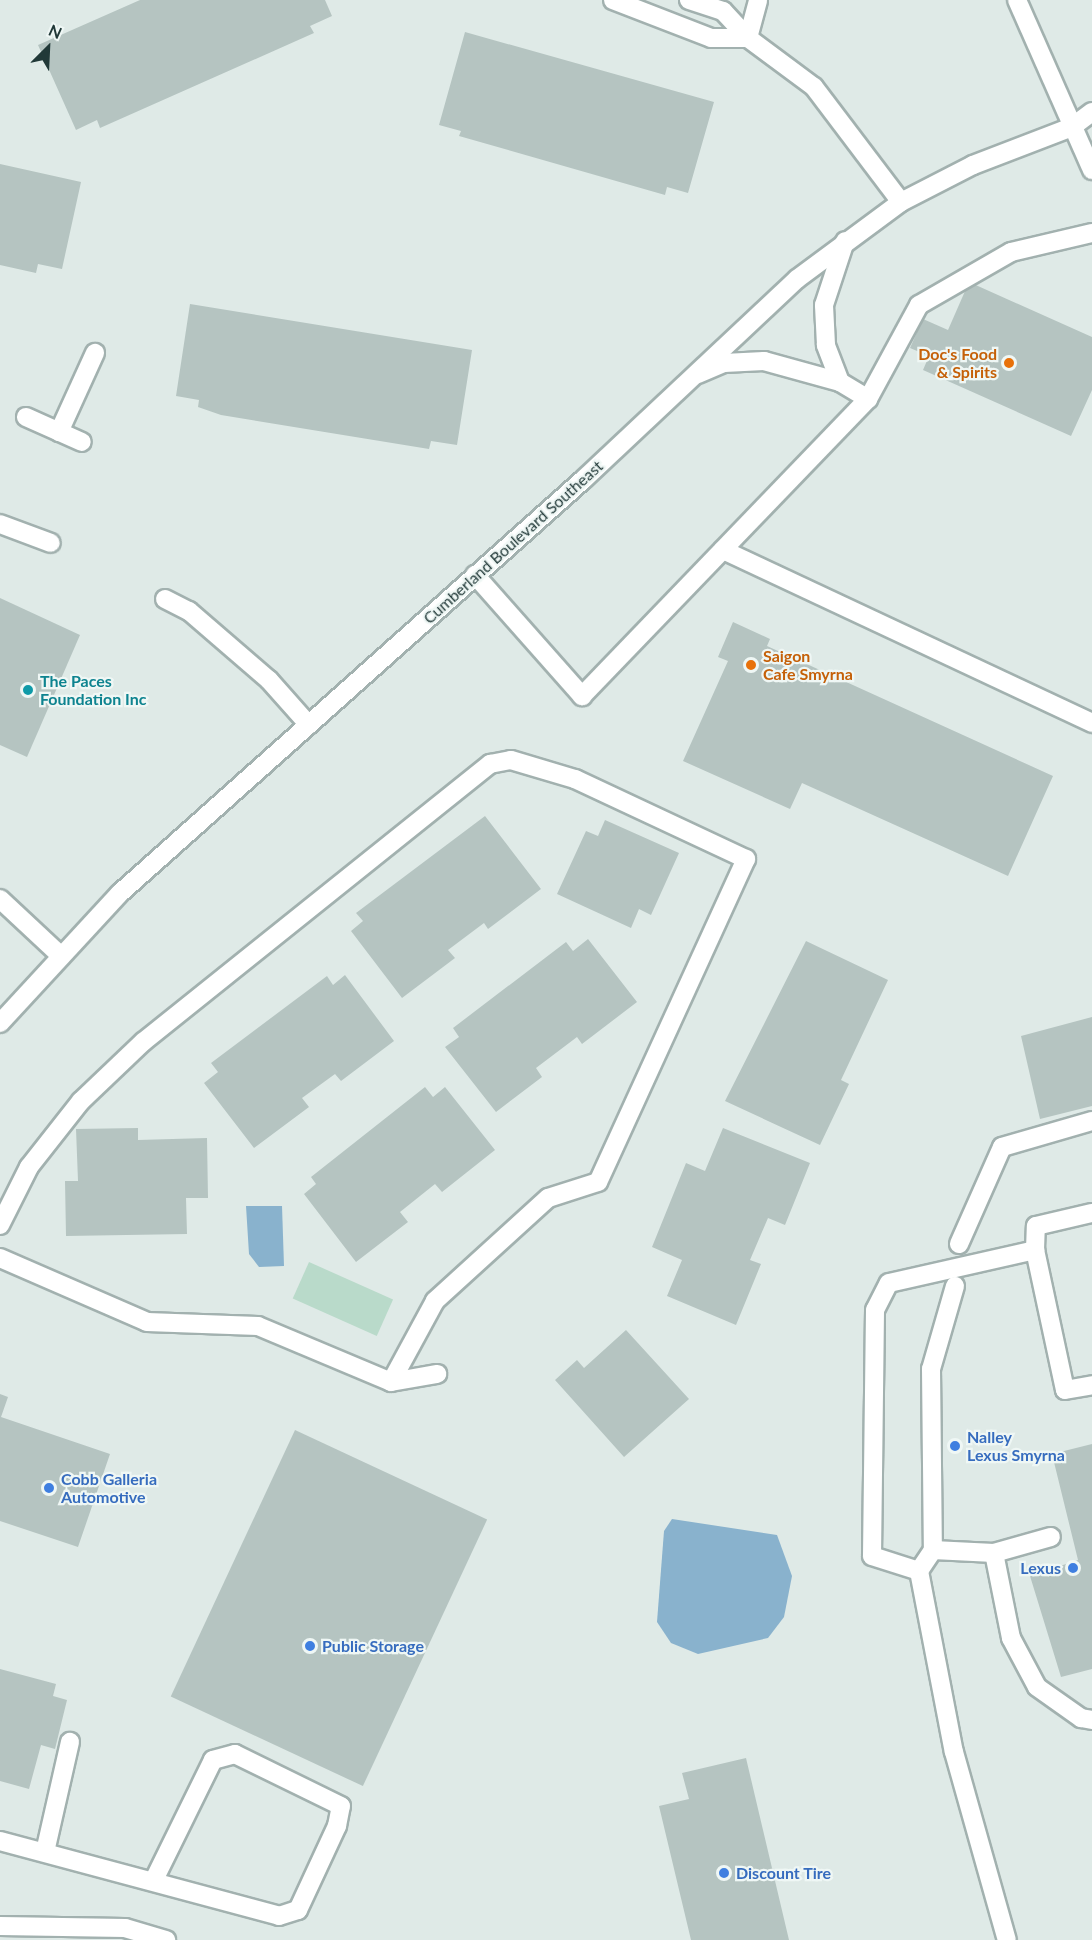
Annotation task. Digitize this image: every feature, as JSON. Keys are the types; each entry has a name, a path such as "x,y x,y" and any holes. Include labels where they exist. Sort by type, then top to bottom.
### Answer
{"main road":[{"path":"613,0 711,38 748,38"},
{"path":"689,0 723,11 748,38 814,87 901,202"},
{"path":"748,38 758,0"},
{"path":"1017,0 1092,170"},
{"name":"Cumberland Boulevard Southeast","path":"0,1023 60,955 309,725 845,241 901,202 973,165 1072,127 1092,112"},
{"path":"1072,127 1092,133"},
{"path":"475,575 582,696 868,399 919,305 1002,256 1092,233"},
{"path":"840,381 826,345 824,305 845,241"},
{"path":"59,432 95,353"},
{"path":"693,376 724,363 764,361 840,381 868,399"},
{"path":"26,417 82,442"},
{"path":"0,524 51,543"},
{"path":"723,550 1092,723"},
{"path":"165,599 189,611 269,680 309,725"},
{"path":"0,1225 29,1167 81,1101 143,1042 490,764 511,760 575,779 746,859 598,1182 548,1198 435,1301 391,1382"},
{"path":"0,899 60,955"},
{"path":"959,1244 1002,1147 1092,1121"},
{"path":"1092,1212 1036,1226 1035,1251 1065,1390 1092,1385"},
{"path":"919,1571 872,1556 875,1310 890,1283 1035,1251"},
{"path":"0,1258 147,1322 258,1326 391,1382 437,1374"},
{"path":"955,1286 931,1369 933,1550 919,1571 954,1752 1007,1940"},
{"path":"933,1550 994,1553 1051,1537"},
{"path":"994,1553 1011,1638 1037,1687 1081,1718 1092,1720"},
{"path":"45,1852 70,1742"},
{"path":"0,1841 154,1880 279,1916 298,1910 338,1826 341,1806 235,1754 213,1760 154,1880"},
{"path":"0,1926 125,1928 166,1940"}],"green space":[{"path":"309,1262 393,1299 377,1336 293,1299"}],"water":[{"path":"246,1206 282,1206 284,1266 259,1267 249,1254"},
{"path":"672,1519 777,1535 792,1576 784,1617 768,1638 698,1654 671,1643 657,1622 664,1531"}],"building":[{"path":"140,0 325,0 332,16 310,26 314,33 100,128 97,120 76,130 38,45"},
{"path":"465,32 714,102 688,193 667,187 665,195 459,136 461,131 439,125"},
{"path":"0,164 81,182 62,269 38,264 36,273 0,265"},
{"name":"Doc's Food & Spirits","path":"969,282 1092,337 1092,390 1071,436 923,370 929,356 910,348 923,319 948,330"},
{"path":"190,304 472,350 457,445 431,441 429,449 221,415 198,407 199,400 176,396"},
{"name":"The Paces Foundation Inc","path":"0,598 80,635 27,757 0,745"},
{"path":"733,622 770,639 767,646 1053,776 1008,876 802,783 790,809 683,761 728,661 718,657"},
{"path":"485,816 541,889 488,929 484,923 448,950 455,958 402,998 351,931 363,921 356,913"},
{"path":"605,820 679,853 651,915 639,909 631,928 557,894 586,831 598,836"},
{"path":"588,939 637,1002 582,1044 577,1037 536,1068 542,1077 496,1112 445,1047 459,1037 453,1028 566,942 573,951"},
{"path":"806,941 888,980 841,1080 849,1084 820,1145 725,1101"},
{"path":"345,975 394,1041 341,1081 335,1074 302,1098 309,1107 254,1148 204,1083 218,1072 211,1063 327,976 333,985"},
{"path":"1092,1017 1092,1106 1040,1119 1021,1036"},
{"path":"425,1087 433,1097 445,1087 495,1150 442,1192 435,1184 400,1212 408,1222 356,1262 304,1194 316,1184 311,1177"},
{"path":"138,1128 138,1140 207,1138 208,1198 186,1198 187,1234 66,1236 65,1181 78,1181 76,1129"},
{"path":"723,1128 810,1163 785,1225 768,1218 750,1260 761,1264 736,1325 667,1296 682,1260 652,1247 686,1163 705,1171"},
{"path":"626,1330 689,1399 624,1457 555,1380 577,1360 584,1368"},
{"name":"Cobb Galleria Automotive","path":"0,1394 8,1397 1,1417 110,1454 78,1547 0,1521"},
{"path":"295,1430 487,1520 363,1786 171,1696"},
{"name":"Lexus","path":"1092,1444 1092,1669 1061,1677 1030,1576 1078,1560 1052,1454"},
{"path":"0,1669 56,1684 53,1696 67,1700 55,1749 41,1745 29,1789 0,1781"},
{"name":"Discount Tire","path":"746,1758 789,1940 691,1940 659,1806 689,1799 682,1773"}],"place":[{"name":"Doc's Food & Spirits","path":"1009,363"},
{"name":"Saigon Cafe Smyrna","path":"751,665"},
{"name":"The Paces Foundation Inc","path":"28,690"},
{"name":"Nalley Lexus Smyrna","path":"955,1446"},
{"name":"Cobb Galleria Automotive","path":"49,1488"},
{"name":"Lexus","path":"1073,1568"},
{"name":"Public Storage","path":"310,1646"},
{"name":"Discount Tire","path":"724,1873"}]}
